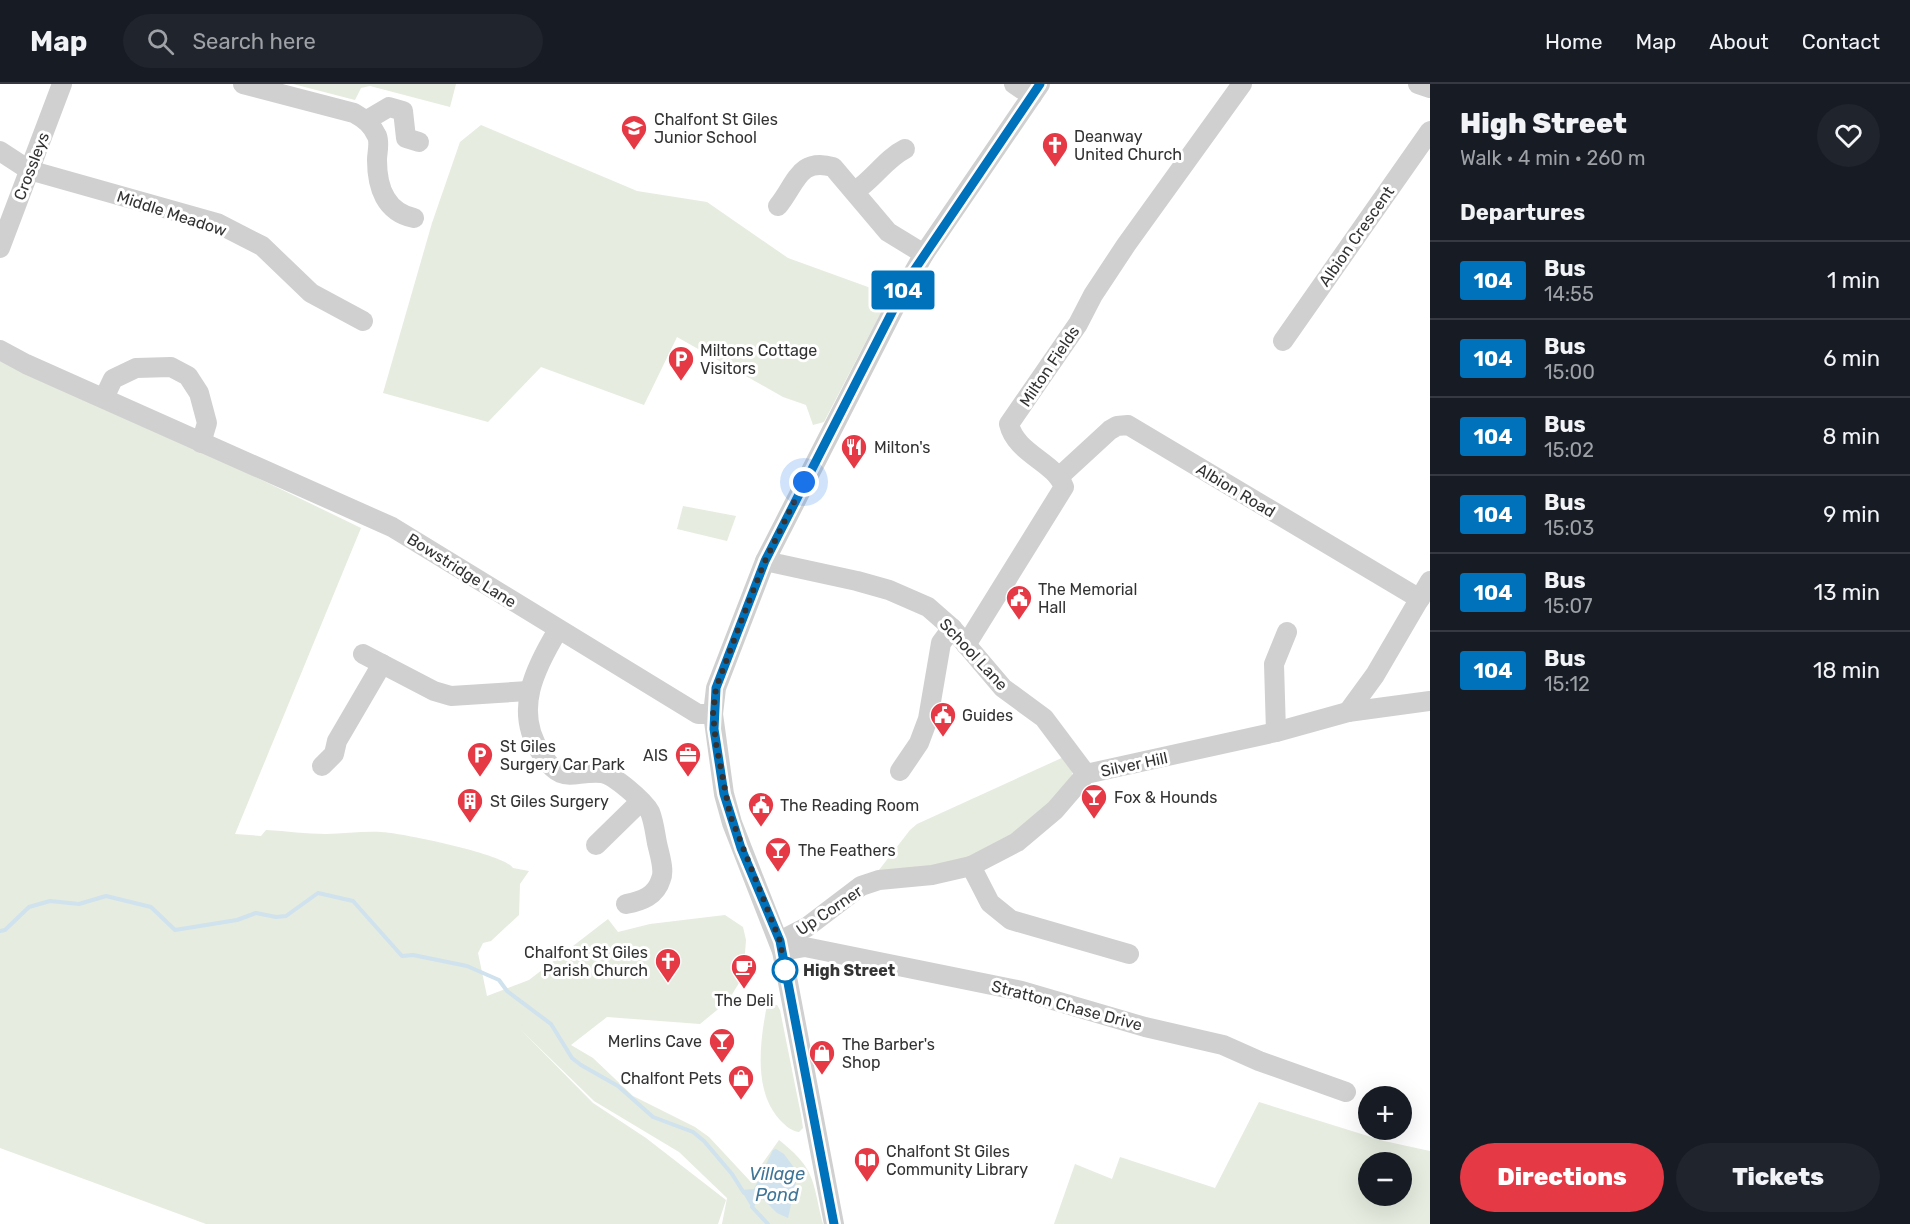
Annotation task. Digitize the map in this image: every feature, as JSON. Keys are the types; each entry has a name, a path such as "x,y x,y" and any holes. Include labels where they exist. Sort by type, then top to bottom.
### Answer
{"street":[{"name":"Crossleys","path":"0,248 62,84"},
{"path":"243,84 354,113 367,120 378,138 378,181 382,194 387,203 402,215 414,218"},
{"path":"834,1224 781,946 732,823 724,794 713,714 716,688 765,561 924,254 1036,90 1014,84"},
{"name":"Milton Fields","path":"1060,476 1035,459 1011,433 1009,424 1078,324 1093,295 1126,245 1242,84"},
{"path":"1418,84 1430,88"},
{"path":"367,120 389,106 403,111 406,138 419,142"},
{"name":"Albion Crescent","path":"1283,341 1430,131"},
{"path":"855,191 868,182 893,155 905,149"},
{"name":"Middle Meadow","path":"0,151 29,170 217,223 262,246 311,293 363,321"},
{"path":"778,206 806,167 820,163 833,166 888,232 924,254"},
{"name":"Bowstridge Lane","path":"0,350 201,443 392,527 698,714 713,714"},
{"path":"104,398 113,380 136,368 171,367 188,376 200,393 207,423 201,443"},
{"name":"Albion Road","path":"1060,476 1110,430 1117,426 1128,425 1420,599"},
{"path":"966,645 1064,487 1060,476"},
{"name":"School Lane","path":"765,561 889,590 928,606 952,628 1003,687 1044,718 1086,774"},
{"path":"1348,712 1376,675 1430,581"},
{"path":"900,771 919,743 928,719 941,643 952,628"},
{"path":"558,630 539,660 528,691 528,706 535,740 547,762 569,776 602,773 618,779 649,809 654,822 663,877 656,890 649,896 639,902 626,904"},
{"path":"1276,732 1274,664 1287,632"},
{"path":"363,654 434,691 451,696 528,691"},
{"path":"322,766 334,754 337,741 382,664"},
{"name":"Silver Hill","path":"879,880 932,875 971,866 1017,842 1055,810 1086,774 1276,732 1348,712 1430,701"},
{"path":"596,845 640,802"},
{"path":"971,866 990,903 1011,920 1129,954"},
{"name":"Up Corner","path":"781,946 861,886 879,880"},
{"name":"Stratton Chase Drive","path":"781,946 805,947 1022,991 1145,1027 1223,1046 1346,1092"}],"shaded area":[{"path":"293,84 456,84 450,107 370,86 361,88 355,100"},
{"path":"481,125 637,191 707,202 788,258 890,295 824,422 813,425 806,405 783,397 677,337 644,405 541,367 488,422 383,393 432,223 460,142"},
{"path":"0,353 361,528 235,834 261,836 266,830 319,834 392,833 473,851 506,862 513,868 529,871 520,884 519,915 491,941 483,943 478,953 487,996 529,980 608,919 618,932 650,924 725,915 743,927 746,940 744,966 754,967 753,973 742,971 739,983 728,1001 700,1024 607,1017 571,1045 593,1058 633,1096 695,1127 709,1137 750,1181 779,1140 807,1168 823,1224 722,1224 727,1198 679,1152 594,1101 520,1029 593,1103 646,1138 726,1200 718,1224 206,1224 0,1148"},
{"path":"683,506 736,516 727,541 677,529"},
{"path":"1066,756 1073,769 1072,777 1049,806 990,851 931,870 879,870 917,824"},
{"path":"767,1005 777,1005 780,1010 801,1115 803,1128 799,1132 794,1131 780,1120 771,1108 762,1080 762,1034"},
{"path":"1259,1102 1358,1133 1358,1140 1381,1140 1430,1151 1430,1224 1054,1224 1075,1164 1112,1179 1120,1157 1215,1188"}],"water":[{"name":"Village Pond","path":"776,1149 784,1154 798,1173 788,1218 777,1213 761,1197 757,1199 753,1210 741,1190 754,1189 773,1150"}],"waterway":[{"path":"0,931 5,930 29,907 50,901 79,904 106,896 151,907 175,930 237,920 256,913 276,917 286,916 318,893 353,901 402,956 413,955 467,966 499,980 507,991 551,1024 572,1058 618,1086 653,1117 693,1132 704,1141 732,1174 744,1193"},
{"path":"752,1207 768,1224"}],"bus line":[{"name":"104","path":"834,1224 780,941 741,848 724,794 714,729 716,688 765,561 911,275 1040,84"}],"place":[{"name":"Chalfont St Giles Junior School","path":"634,151"},
{"name":"Deanway United Church","path":"1055,168"},
{"name":"Miltons Cottage Visitors","path":"681,382"},
{"name":"Milton's","path":"854,470"},
{"name":"The Memorial Hall","path":"1019,621"},
{"name":"Guides","path":"943,738"},
{"name":"St Giles Surgery Car Park","path":"480,778"},
{"name":"AIS","path":"688,778"},
{"name":"Fox & Hounds","path":"1094,820"},
{"name":"St Giles Surgery","path":"470,824"},
{"name":"The Reading Room","path":"761,828"},
{"name":"The Feathers","path":"778,873"},
{"name":"High Street","path":"785,970"},
{"name":"Chalfont St Giles Parish Church","path":"668,984"},
{"name":"The Deli","path":"744,990"},
{"name":"Merlins Cave","path":"722,1064"},
{"name":"The Barber's Shop","path":"822,1076"},
{"name":"Chalfont Pets","path":"741,1101"},
{"name":"Chalfont St Giles Community Library","path":"867,1183"}],"route":[{"path":"785,970 786,976 780,941 741,848 724,794 713,714 716,688 742,619 765,561 804,482"}]}
